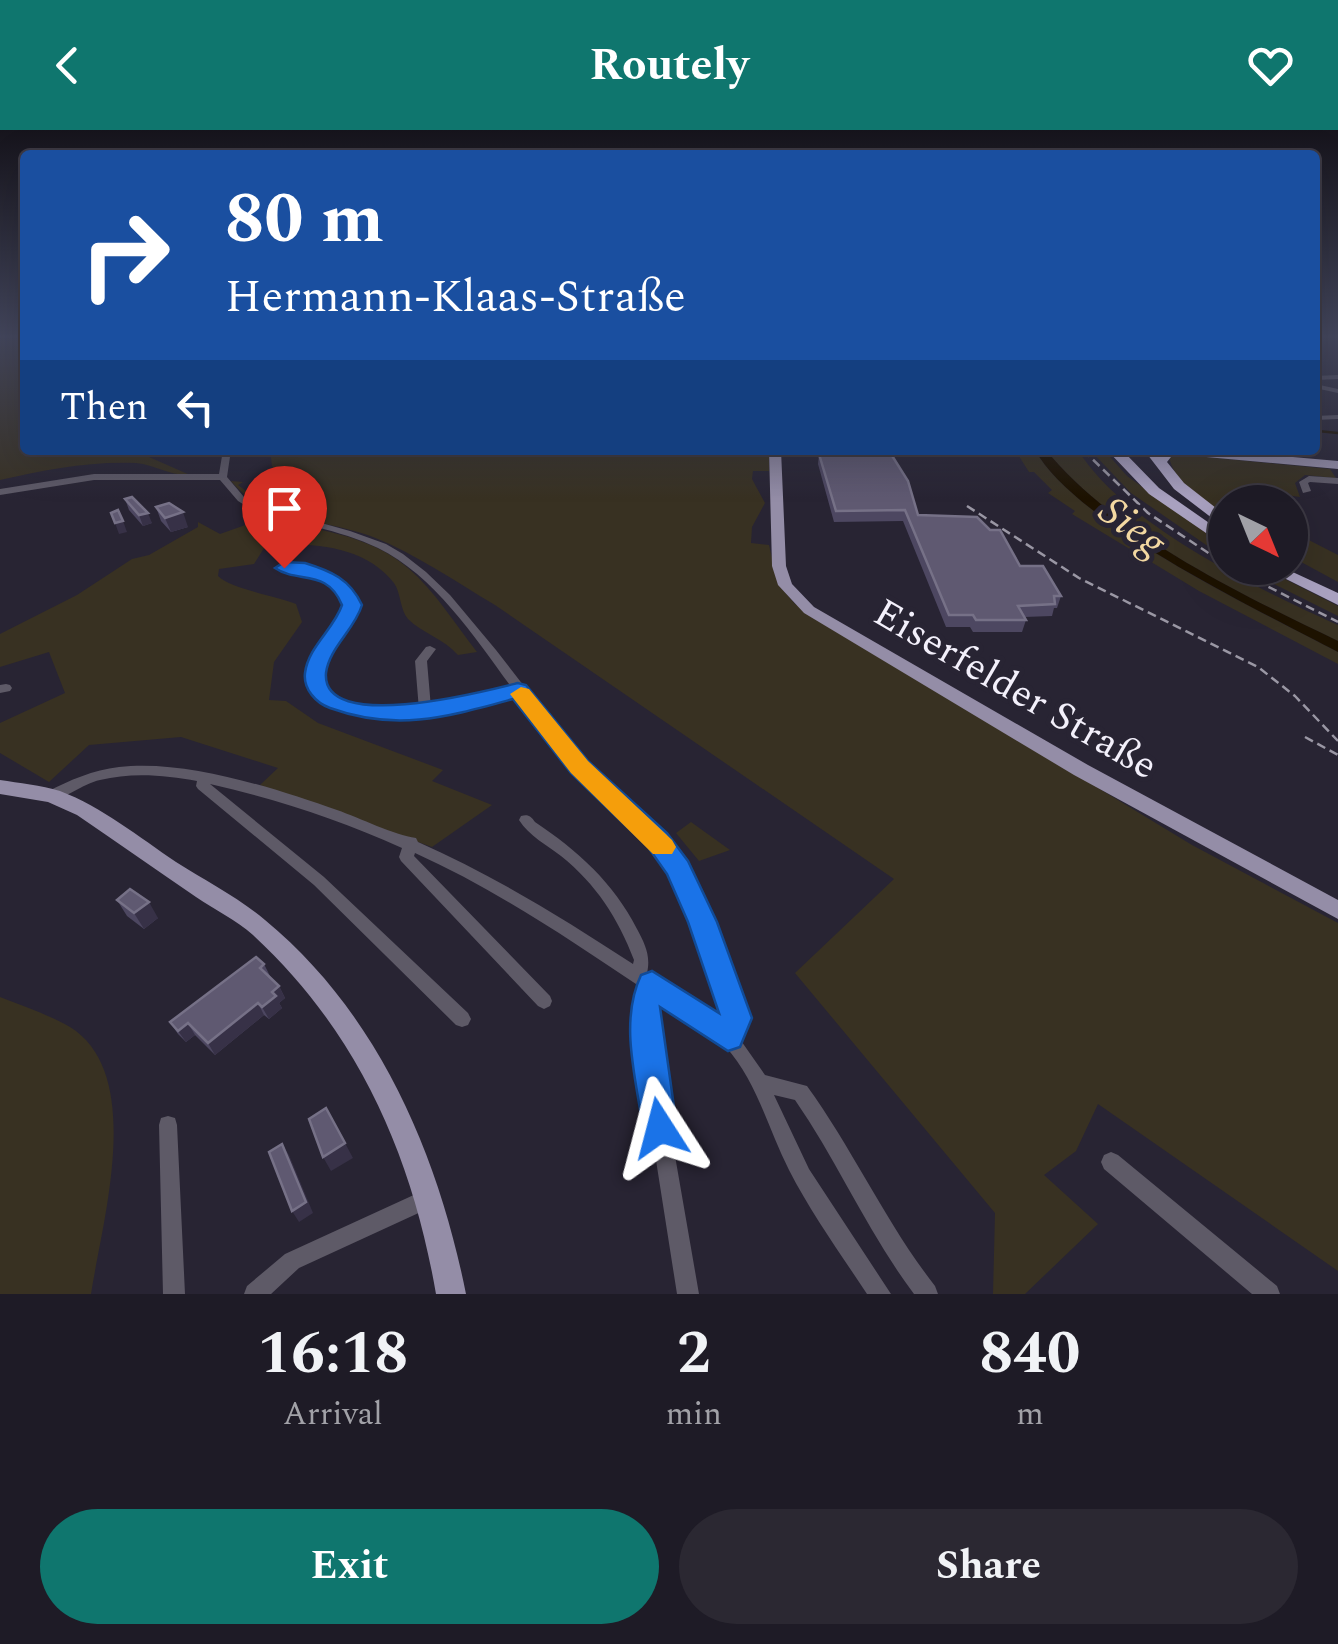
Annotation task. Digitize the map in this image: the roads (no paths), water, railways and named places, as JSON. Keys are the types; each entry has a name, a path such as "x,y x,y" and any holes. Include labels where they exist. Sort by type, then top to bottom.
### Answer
{"highway":[{"path":"1119,455 1154,491 1208,529"},
{"path":"1128,455 1176,500 1208,522"},
{"path":"1155,456 1178,486 1208,510"},
{"path":"1308,577 1338,594"},
{"path":"1308,582 1338,594"}],"main road":[{"name":"Eiserfelder Straße","path":"775,455 779,566 785,585 809,610 1081,770 1338,910"},
{"path":"1231,455 1336,464"},
{"path":"0,787 52,796 84,810 258,927 328,998 384,1089 430,1198 444,1244 451,1294"}],"street":[{"path":"222,477 226,455"},
{"path":"0,492 94,476 222,477 241,500 254,507 358,537 400,557 437,590 580,767 658,840 679,869 697,906 736,1018 728,1037"},
{"path":"1304,485 1309,478 1338,481"},
{"path":"284,568 305,569 332,579 346,590 352,605 315,674 318,688 329,699 367,713 425,712 518,690"},
{"path":"425,712 421,661 430,649"},
{"path":"52,796 77,779 112,772 148,770 205,777 323,808 411,842 540,912 728,1037 751,1061 793,1158 880,1294"},
{"path":"205,777 203,786 319,881 462,1019"},
{"path":"526,820 582,864 615,898 642,960 648,1052 688,1294"},
{"path":"411,842 406,856 544,1001"},
{"path":"762,1084 801,1092 836,1143 901,1258 928,1294"},
{"path":"168,1125 174,1294"},
{"path":"1111,1162 1269,1294"},
{"path":"255,1294 292,1261 430,1198"}],"water":[{"name":"Sieg","path":"1039,455 1051,455 1106,508 1208,575 1208,584 1129,536 1089,507"},
{"path":"1210,585 1227,585 1338,641 1338,652"}],"waterway":[{"path":"1320,431 1338,433"}],"railway":[{"path":"1088,455 1148,513 1208,553"},
{"path":"967,506 1079,578 1258,667 1295,696 1338,741"},
{"path":"1265,585 1338,622"},
{"path":"1305,737 1338,755"}]}
